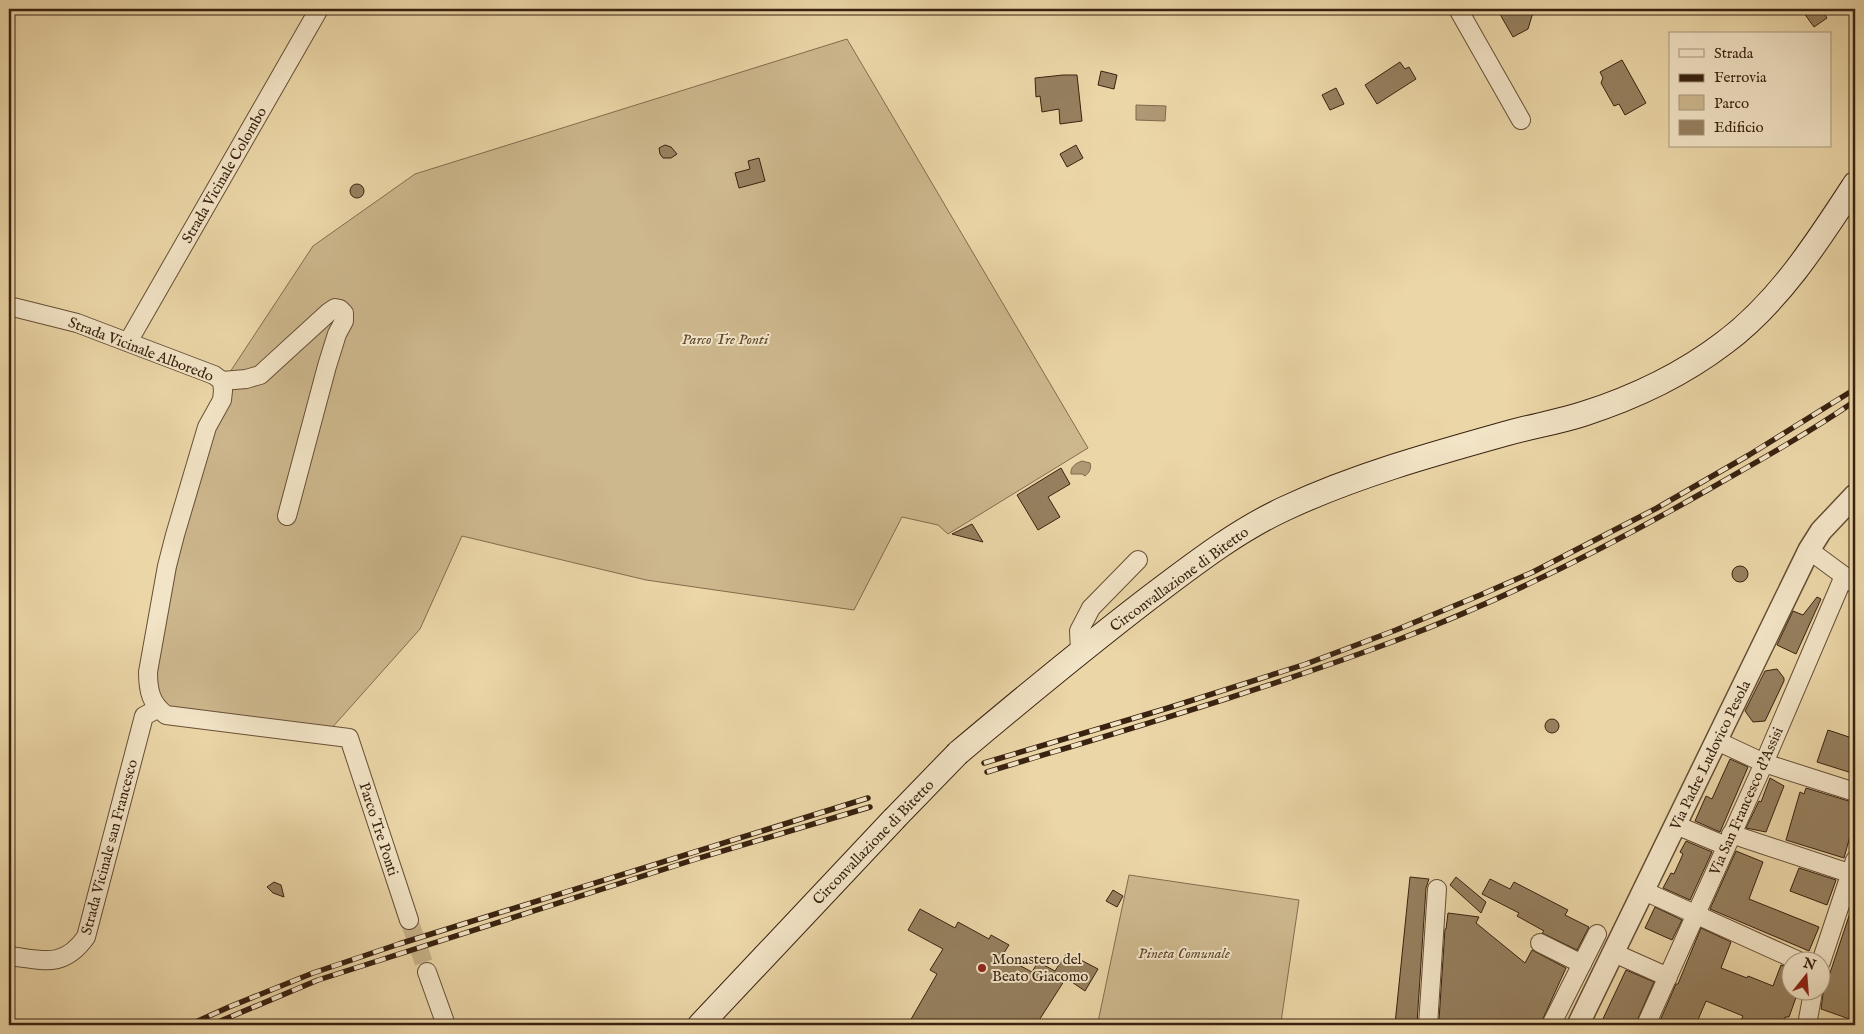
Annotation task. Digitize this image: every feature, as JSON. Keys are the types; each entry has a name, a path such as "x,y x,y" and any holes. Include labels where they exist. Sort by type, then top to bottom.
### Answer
{"main road":[{"name":"Circonvallazione di Bitetto","path":"700,1025 958,753 1080,651 1230,538 1283,509 1339,485 1423,457 1583,414 1635,394 1684,370 1726,342 1782,288 1826,229 1855,184"}],"street":[{"name":"Strada Vicinale Colombo","path":"128,342 319,9"},
{"path":"1458,9 1521,120"},
{"name":"Strada Vicinale Alboredo","path":"9,306 77,323 214,375 222,381 222,400 207,427 167,566 148,672 148,687 151,698 158,709"},
{"path":"222,381 246,379 260,375 329,312 335,308 340,309 344,314 344,321 337,334 327,366 287,516"},
{"name":"Via Padre Ludovico Pesola","path":"1578,1025 1809,550 1821,531 1855,495"},
{"path":"1809,550 1850,580"},
{"path":"1080,651 1079,631 1091,608 1138,560"},
{"name":"Via San Francesco d'Assisi","path":"1646,1025 1764,763 1850,580"},
{"name":"Parco Tre Ponti","path":"158,709 166,715 348,738 409,920"},
{"name":"Strada Vicinale san Francesco","path":"9,956 49,961 63,958 74,952 86,937 144,716 158,709"},
{"path":"1716,741 1764,763 1855,792"},
{"path":"1676,825 1729,840 1854,869 1825,952"},
{"path":"1428,1025 1437,889"},
{"path":"1644,891 1782,953"},
{"path":"1551,1025 1597,934"},
{"path":"1540,943 1582,964"},
{"path":"1614,952 1668,976"},
{"path":"427,972 446,1025"},
{"path":"1807,1025 1811,1002"}],"green space":[{"name":"Parco Tre Ponti","path":"847,39 1088,448 948,534 938,525 902,517 854,610 646,580 462,536 420,629 330,730 173,711 159,700 155,672 181,543 230,372 313,246 415,174"},
{"name":"Pineta Comunale","path":"1129,875 1299,900 1281,1022 1098,1022"}],"shaded area":[{"path":"1136,105 1166,106 1165,121 1136,120"},
{"path":"1082,461 1091,465 1088,473 1085,476 1082,474 1071,474 1071,469"}],"building":[{"path":"1497,9 1534,9 1528,29 1513,37"},
{"path":"1801,9 1821,9 1827,18 1814,27"},
{"path":"1622,60 1646,103 1625,115 1619,104 1614,106 1601,83 1603,78 1600,72"},
{"path":"1400,62 1405,69 1409,67 1416,79 1377,104 1365,85"},
{"path":"1101,71 1117,75 1114,89 1098,85"},
{"path":"1077,75 1082,121 1060,124 1059,109 1042,112 1040,96 1036,97 1035,78"},
{"path":"1336,88 1344,104 1330,110 1322,95"},
{"path":"665,145 671,147 677,154 671,158 663,158 659,148"},
{"path":"1076,145 1083,158 1067,167 1060,154"},
{"path":"759,158 765,181 739,188 735,173 750,169 748,161"},
{"path":"357,184 362,186 364,191 362,196 357,198 352,196 350,191 352,186"},
{"path":"1061,468 1070,484 1048,497 1060,517 1038,530 1017,495"},
{"path":"972,524 983,542 952,534"},
{"path":"1740,566 1748,574 1740,582 1732,574"},
{"path":"1817,597 1821,599 1796,654 1777,645 1793,611 1803,615"},
{"path":"1777,669 1784,678 1784,681 1765,721 1753,722 1745,711 1765,671"},
{"path":"1549,719 1555,719 1559,726 1555,733 1549,733 1545,729 1545,723"},
{"path":"1828,730 1855,739 1855,774 1817,762"},
{"path":"1730,759 1748,767 1720,832 1695,821 1706,796 1712,799"},
{"path":"1770,778 1784,786 1766,832 1746,828 1759,801 1761,802"},
{"path":"1806,788 1855,803 1855,818 1844,858 1786,840 1800,792 1804,794"},
{"path":"1686,841 1712,852 1690,900 1663,888 1671,873 1674,874 1683,854 1680,852"},
{"path":"1736,851 1763,862 1749,899 1819,927 1809,951 1710,909"},
{"path":"1799,868 1836,880 1827,905 1790,891"},
{"path":"1410,877 1429,879 1426,888 1417,1023 1395,1024"},
{"path":"1456,877 1486,902 1481,913 1450,885"},
{"path":"1490,879 1510,889 1514,882 1568,910 1565,915 1589,927 1577,950 1542,933 1544,931 1517,916 1519,913 1482,894"},
{"path":"274,882 281,885 284,897 273,893 267,887"},
{"path":"1113,890 1123,896 1117,907 1106,901"},
{"path":"1853,904 1855,905 1855,1021 1821,1009 1822,1002 1832,1002 1832,967"},
{"path":"1655,907 1682,920 1672,940 1645,928"},
{"name":"Monastero del Beato Giacomo","path":"920,909 955,928 958,922 989,939 991,935 1009,945 1002,956 1032,972 1038,962 1055,971 1066,954 1098,969 1085,991 1066,978 1036,1025 1017,1025 1009,1020 1006,1025 918,1025 910,1021 937,974 930,970 943,949 908,930"},
{"path":"1448,913 1479,917 1476,923 1525,963 1532,950 1566,968 1541,1023 1456,1023 1456,1020 1439,1020 1445,929"},
{"path":"1701,928 1731,942 1721,968 1773,986 1782,965 1782,1002 1794,1002 1789,1017 1785,1017 1785,1022 1740,1022 1743,1016 1706,1001 1697,1022 1659,1023 1676,984 1678,984"},
{"path":"1626,970 1654,982 1636,1023 1601,1023"}],"tunnel":[{"path":"409,920 427,972"}],"railway":[{"path":"984,763 1168,708 1306,664 1478,596 1533,572 1657,508 1749,455 1855,389"},
{"path":"987,772 1194,709 1349,658 1478,607 1555,572 1667,513 1781,448 1855,401"},
{"path":"189,1025 313,973 399,944 868,798"},
{"path":"211,1025 318,980 696,859 870,807"}],"place":[{"name":"Monastero del Beato Giacomo","path":"982,968"}]}
